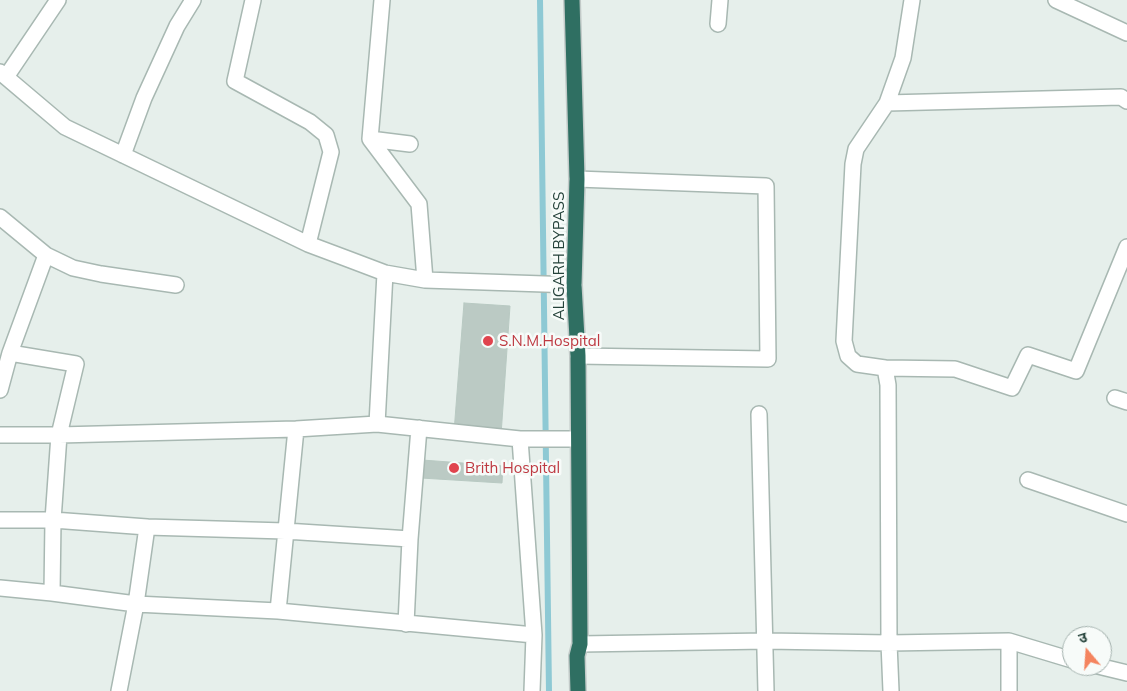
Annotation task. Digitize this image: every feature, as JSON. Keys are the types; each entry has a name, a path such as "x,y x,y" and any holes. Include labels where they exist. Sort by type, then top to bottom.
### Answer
{"highway":[{"name":"ALIGARH BYPASS","path":"572,0 577,179 574,285 578,356 580,644 577,656 578,691"}],"street":[{"path":"58,0 3,74 65,127 308,244 385,273 425,280 574,285"},
{"path":"123,155 148,89 176,26 193,0"},
{"path":"253,0 235,81 310,122 326,135 331,152 308,244"},
{"path":"382,0 370,138 419,204 425,280"},
{"path":"718,24 720,0"},
{"path":"912,0 903,58 887,103 856,149 844,341 848,356 857,364 885,368 955,369 1012,388 1028,355 1076,371 1127,247"},
{"path":"1056,0 1127,33"},
{"path":"887,103 1121,97 1127,101"},
{"path":"370,138 410,144"},
{"path":"577,179 766,186 768,359 578,356"},
{"path":"0,217 46,254 72,268 176,285"},
{"path":"0,390 10,354 46,254"},
{"path":"376,424 385,273"},
{"path":"10,354 76,364 58,435 53,520 52,593"},
{"path":"885,368 888,395 889,643 891,691"},
{"path":"759,414 766,691"},
{"path":"0,435 296,429 376,424 524,439 578,439"},
{"path":"406,624 410,539 419,428"},
{"path":"278,611 296,429"},
{"path":"524,439 534,635 532,691"},
{"path":"1028,480 1127,514"},
{"path":"0,520 53,520 146,527 410,539"},
{"path":"119,691 136,604 146,527"},
{"path":"0,588 136,604 278,611 534,635"},
{"path":"580,644 766,641 889,643 1009,641 1062,657"},
{"path":"1009,641 1009,691"},
{"path":"1112,669 1127,673"}],"building":[{"path":"464,303 510,306 501,435 454,432"},
{"path":"422,460 503,466 502,483 421,478"}],"waterway":[{"path":"540,0 549,691"}],"place":[{"name":"S.N.M.Hospital","path":"488,341"},
{"name":"Brith Hospital","path":"454,468"}]}
